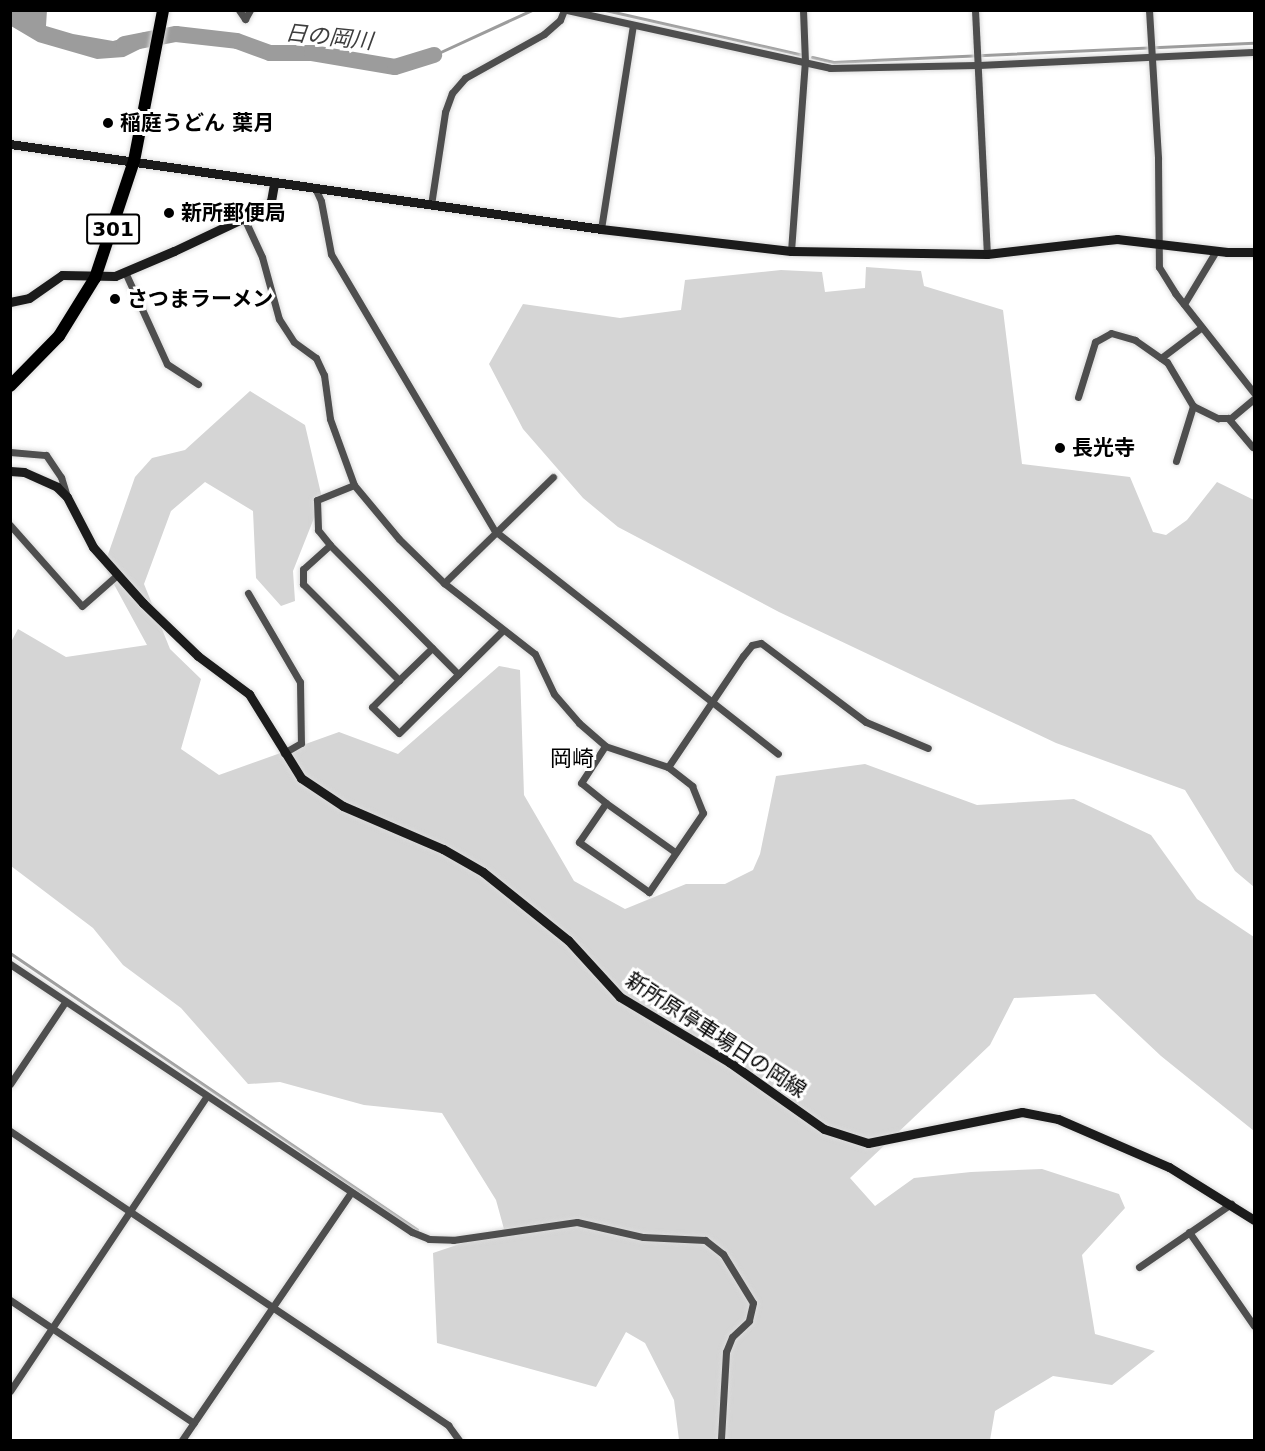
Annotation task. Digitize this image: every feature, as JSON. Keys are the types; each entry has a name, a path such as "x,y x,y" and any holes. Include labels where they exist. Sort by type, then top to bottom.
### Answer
{"highway":[{"name":"301","path":"10,386 59,336 95,278 135,162 163,10"}],"street":[{"path":"239,10 245,19 250,10"},
{"path":"431,205 445,112 452,93 465,78 544,34 560,20 566,10 830,68 977,65 1151,55 1254,52"},
{"path":"791,251 805,62 803,10"},
{"path":"975,10 987,254"},
{"path":"1149,10 1159,267 1184,304 1254,393"},
{"path":"601,229 633,25"},
{"path":"10,144 274,184 601,229 791,251 987,254 1117,239 1159,242 1216,251 1254,252"},
{"path":"10,302 29,298 62,275 95,278 125,272 244,218 270,201 274,184"},
{"path":"315,188 321,201 331,254 495,531 778,754"},
{"path":"244,218 262,257 279,319 294,342 316,358 324,375 330,419 354,485 399,539 444,583 502,631 535,654 554,694 605,746 668,767 692,786 703,813 649,892 579,843 606,804"},
{"path":"1184,304 1216,251"},
{"path":"125,272 167,364 198,384"},
{"path":"1161,358 1202,327"},
{"path":"1078,397 1098,338 1111,333 1124,335 1161,358 1182,383 1193,406 1218,418 1228,418 1254,399"},
{"path":"1176,460 1193,406"},
{"path":"1228,418 1252,447"},
{"path":"10,452 46,455 61,477 67,497"},
{"name":"新所原停車場日の岡線","path":"10,471 41,478 67,497 93,547 117,575 198,656 249,694 301,778 343,806 443,849 483,872 568,940 620,997 729,1062 841,1137 868,1143 1022,1112 1058,1119 1122,1144 1231,1204 1254,1220"},
{"path":"444,583 553,477"},
{"path":"354,485 317,500 318,530 330,545 459,674"},
{"path":"10,525 82,606 117,575"},
{"path":"330,545 303,569 303,584 399,680"},
{"path":"248,594 300,682 301,743 284,753"},
{"path":"432,648 372,707 399,734 502,631"},
{"path":"668,767 742,656 752,645 761,643 866,722 928,748"},
{"path":"605,746 581,783 606,804 675,852"},
{"path":"10,964 206,1097 412,1232 429,1239 453,1240 578,1222 643,1237 705,1240 723,1254 742,1280 753,1303 749,1321 732,1337 726,1352 721,1440"},
{"path":"10,1084 64,1002"},
{"path":"10,1391 206,1097"},
{"path":"10,1131 448,1425 459,1440"},
{"path":"182,1440 351,1192"},
{"path":"1139,1267 1231,1204"},
{"path":"1190,1232 1254,1326"},
{"path":"10,1300 194,1423"}],"shaded area":[{"path":"47,10 46,26 73,34 113,41 145,32 142,48 124,57 97,59 38,42 11,26 11,11"},
{"path":"866,267 921,271 924,286 1003,310 1022,464 1130,477 1153,532 1166,535 1187,520 1217,482 1254,500 1254,887 1235,871 1185,790 1056,743 779,612 618,527 583,498 523,429 489,364 523,304 620,318 681,310 685,280 781,270 822,272 825,292 865,288"},
{"path":"250,391 305,425 322,498 293,571 295,601 281,606 256,578 253,511 205,482 171,511 144,584 170,649 201,679 181,749 219,775 339,732 398,754 499,666 520,670 524,795 574,881 625,909 686,884 725,884 753,870 760,854 776,776 865,764 977,805 1074,799 1151,835 1197,899 1254,937 1254,1131 1161,1056 1095,994 1014,998 990,1045 850,1178 875,1206 914,1178 971,1172 1042,1169 1119,1194 1125,1208 1082,1255 1095,1334 1155,1351 1112,1385 1053,1376 995,1411 990,1440 679,1440 674,1400 645,1343 626,1332 596,1387 437,1343 433,1253 504,1229 496,1200 442,1113 364,1105 280,1082 248,1084 181,1008 123,965 93,928 11,866 11,642 18,629 66,657 147,645 104,566 135,477 152,458 185,450"}],"waterway":[{"path":"434,55 532,10"},
{"path":"605,10 803,55"},
{"name":"日の岡川","path":"124,44 176,34 237,41 270,53 312,53 395,67 434,55"},
{"path":"873,60 1254,43"},
{"path":"812,57 834,62 875,60"},
{"path":"10,953 417,1230"}],"place":[{"name":"稲庭うどん 葉月","path":"108,123"},
{"name":"新所郵便局","path":"169,213"},
{"name":"さつまラーメン","path":"115,299"},
{"name":"長光寺","path":"1060,448"}],"district":[{"name":"岡崎","path":"572,759"}]}
